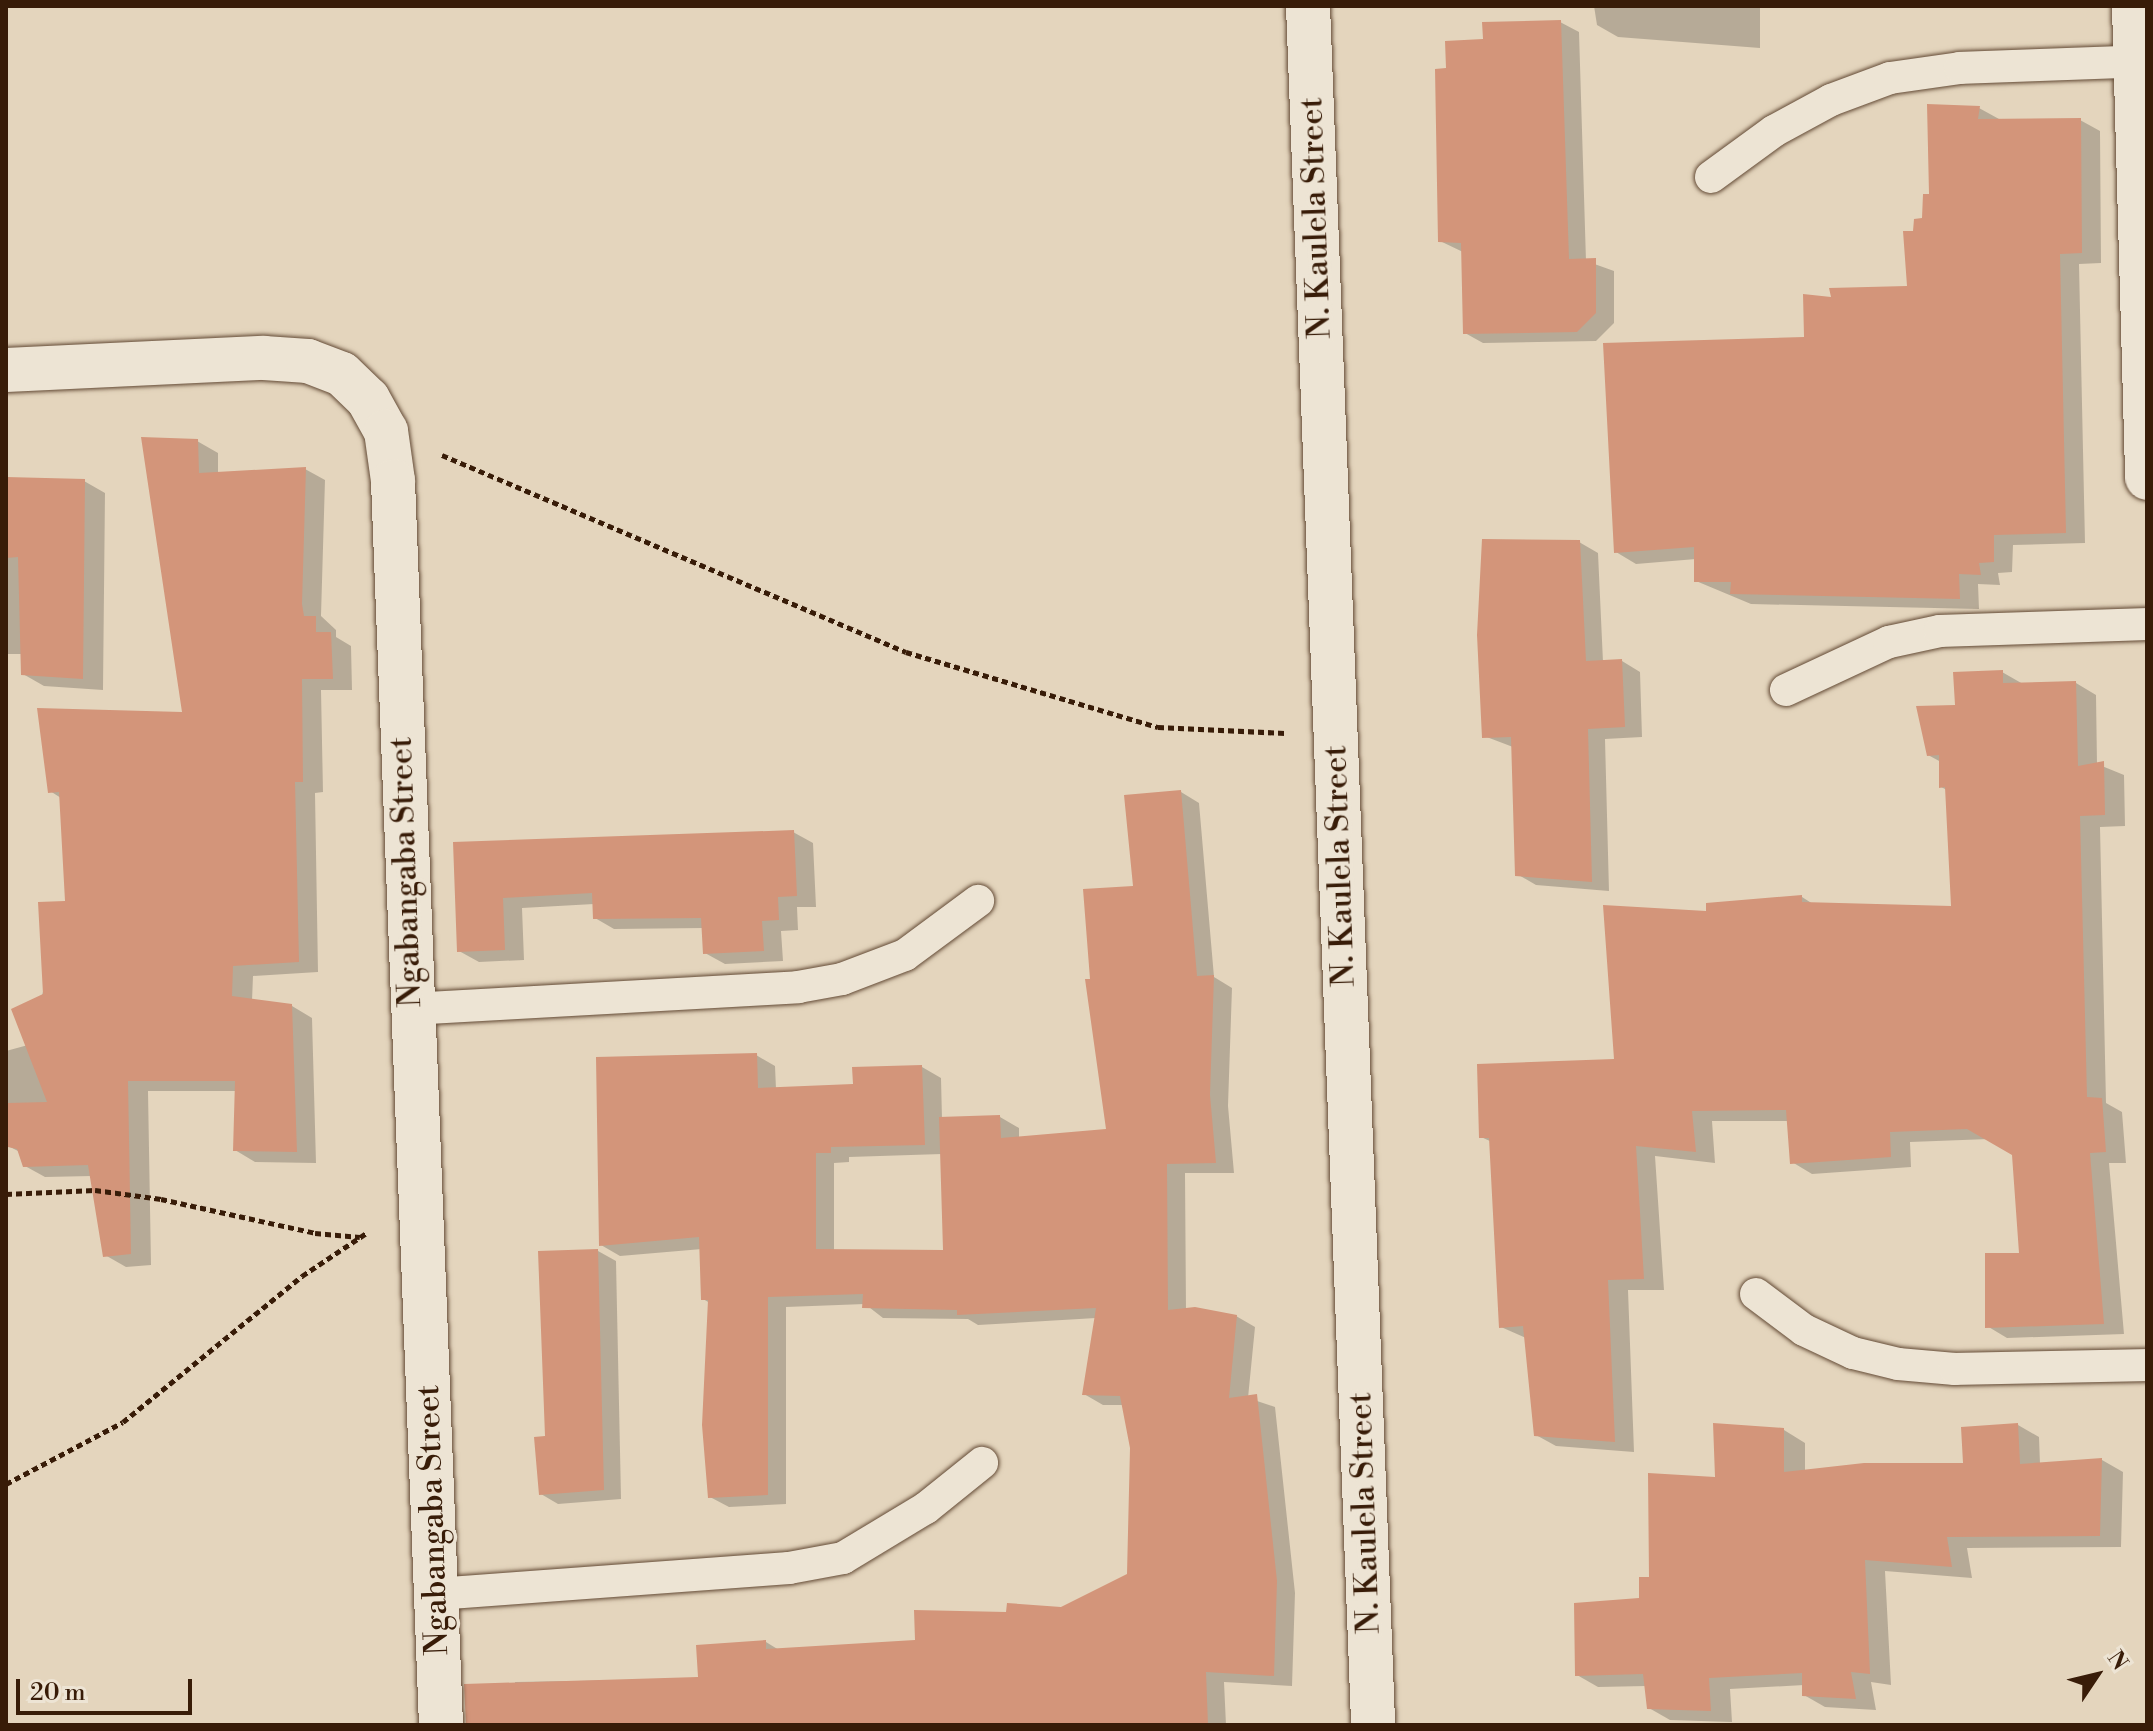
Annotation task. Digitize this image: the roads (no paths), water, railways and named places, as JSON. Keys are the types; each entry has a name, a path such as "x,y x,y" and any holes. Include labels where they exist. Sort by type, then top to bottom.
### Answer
{"street":[{"name":"N. Kaulela Street","path":"1308,6 1373,1725"},
{"path":"2134,6 2142,61 2147,478"},
{"name":"Ngabangaba Street","path":"6,370 264,358 308,361 342,374 368,399 386,431 393,481 410,1009 441,1725"}],"lane":[{"path":"1711,177 1774,131 1831,100 1890,78 1960,68 2142,61"},
{"path":"1786,690 1889,642 1940,631 2147,624"},
{"path":"410,1009 798,987 842,979 905,955 978,901"},
{"path":"1756,1294 1804,1330 1853,1353 1898,1364 1955,1369 2147,1365"},
{"path":"436,1594 789,1568 843,1558 906,1522 982,1463"}]}
